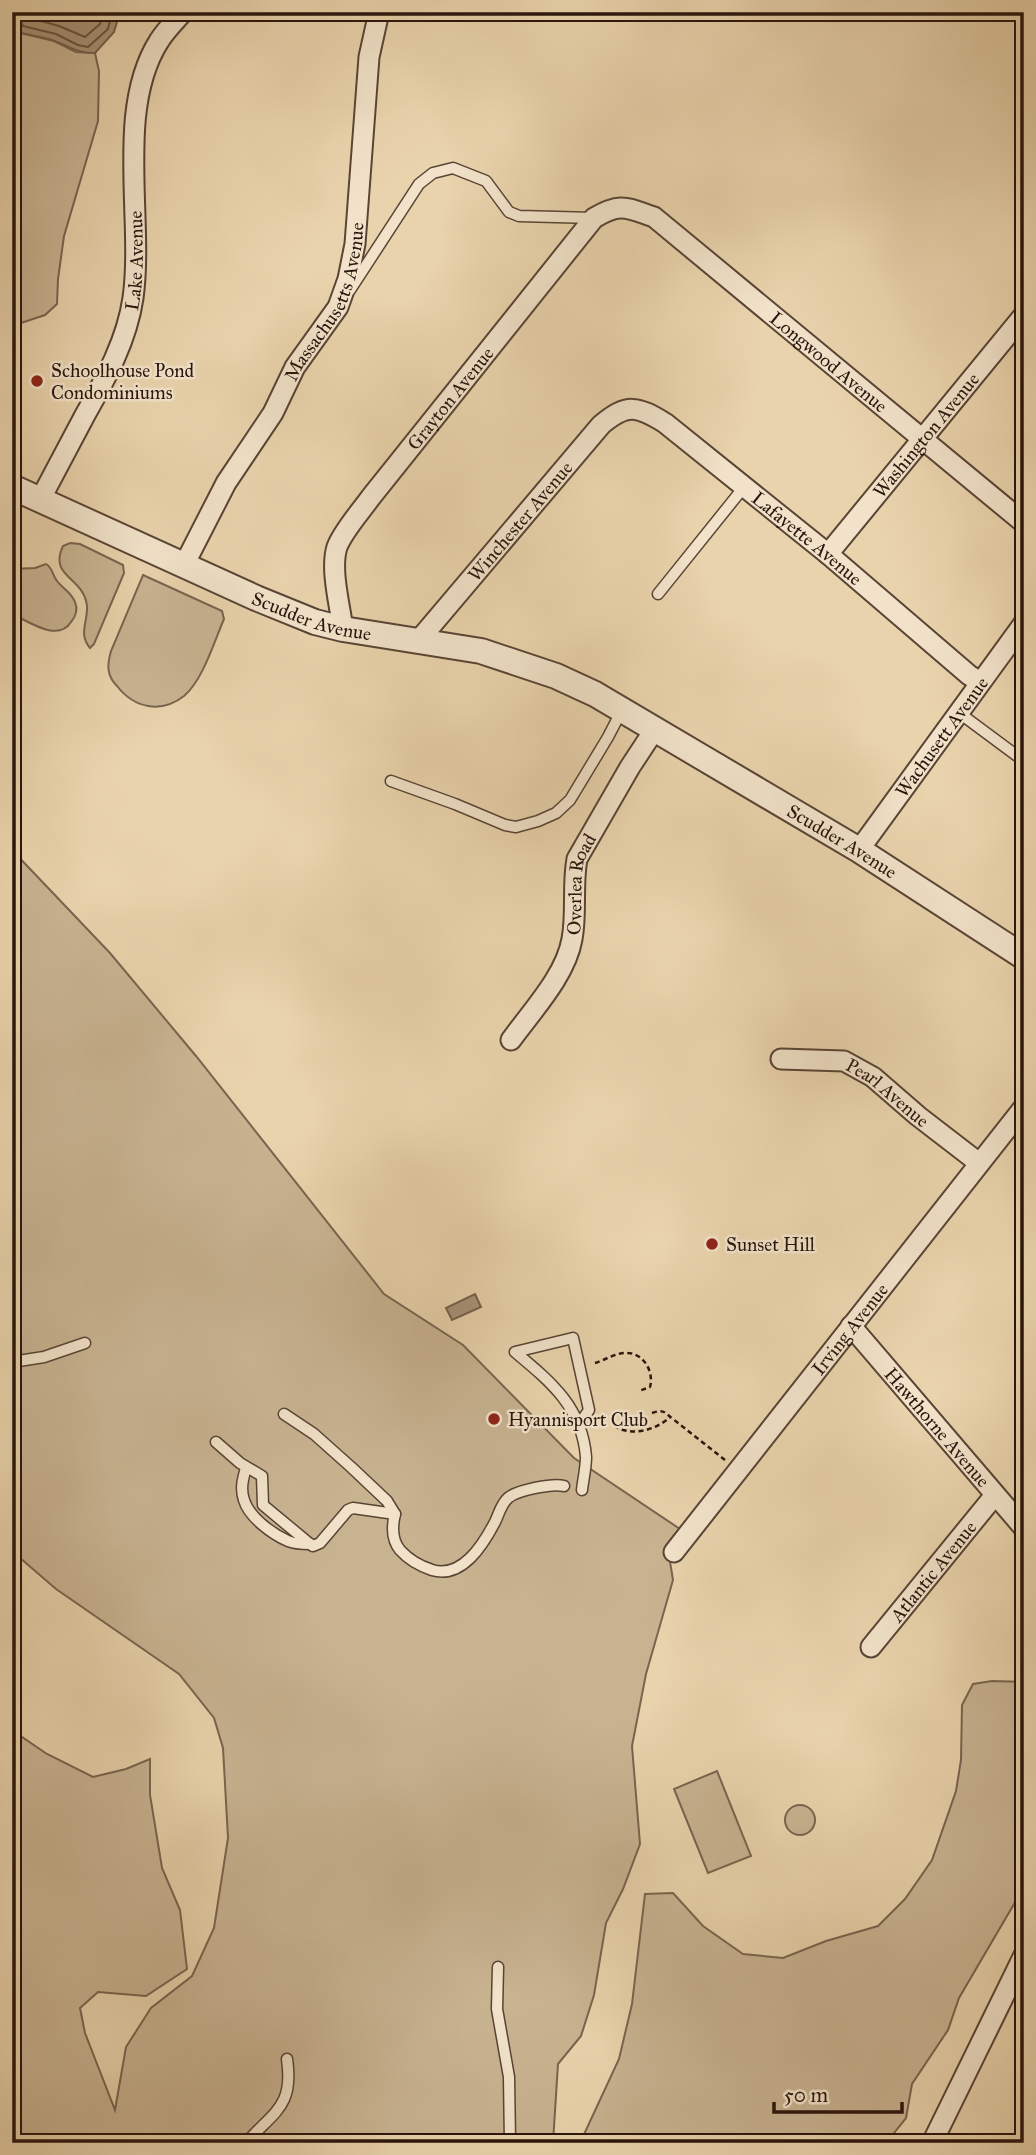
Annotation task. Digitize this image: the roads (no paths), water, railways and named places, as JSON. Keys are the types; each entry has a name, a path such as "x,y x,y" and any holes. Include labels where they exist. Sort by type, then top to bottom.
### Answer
{"street":[{"name":"Lake Avenue","path":"40,500 104,382 125,334 133,298 136,252 134,159 141,79 159,40 183,12"},
{"name":"Massachusetts Avenue","path":"184,565 226,483 273,413 295,367 338,307 348,279 355,244 369,57 379,12"},
{"name":"Longwood Avenue","path":"594,218 621,207 654,217 1024,523"},
{"name":"Grayton Avenue","path":"343,629 337,587 337,547 371,497 594,218"},
{"name":"Washington Avenue","path":"828,554 1024,315"},
{"name":"Lafayette Avenue","path":"625,410 644,411 665,423 828,554 980,682"},
{"name":"Winchester Avenue","path":"419,640 601,425 615,413 625,410"},
{"name":"Scudder Avenue","path":"12,487 298,615 343,629 496,655 556,676 595,694 859,850 1024,957"},
{"name":"Wachusett Avenue","path":"859,850 1024,623"},
{"name":"Overlea Road","path":"511,1040 567,959 573,929 574,873 577,859 655,729"},
{"name":"Pearl Avenue","path":"781,1059 844,1061 873,1077 979,1163"},
{"name":"Irving Avenue","path":"674,1552 1024,1107"},
{"name":"Hawthorne Avenue","path":"850,1326 1024,1528"},
{"name":"Atlantic Avenue","path":"871,1647 995,1495"},
{"path":"932,2143 1024,1955"}],"lane":[{"path":"338,307 419,184 433,173 453,169 486,181 509,212 519,216 594,218"},
{"path":"657,594 744,487"},
{"path":"391,781 496,822 516,827 538,821 556,813 576,792 622,710"},
{"path":"958,712 1024,761"},
{"path":"580,1423 589,1410 573,1338 515,1352 552,1383 580,1423 586,1459 582,1490"},
{"path":"12,1362 44,1357 85,1343"},
{"path":"284,1414 314,1434 387,1501 395,1514 392,1533 400,1550 422,1566 436,1571 448,1571 463,1565 475,1552 509,1496 555,1484 564,1486"},
{"path":"216,1442 246,1468 262,1476 263,1506 310,1544"},
{"path":"246,1468 242,1488 244,1501 256,1518 287,1541 313,1546 320,1543 348,1510 353,1508 395,1514"},
{"path":"498,1967 497,2009 509,2077 510,2143"},
{"path":"246,2143 275,2114 285,2098 290,2080 287,2059"}],"water":[{"path":"17,12 120,12 114,32 95,53 83,52 52,40 12,31"},
{"path":"475,1294 481,1307 452,1320 446,1308"}],"place":[{"name":"Schoolhouse Pond Condominiums","path":"37,381"},
{"name":"Sunset Hill","path":"712,1244"},
{"name":"Hyannisport Club","path":"494,1419"}]}
